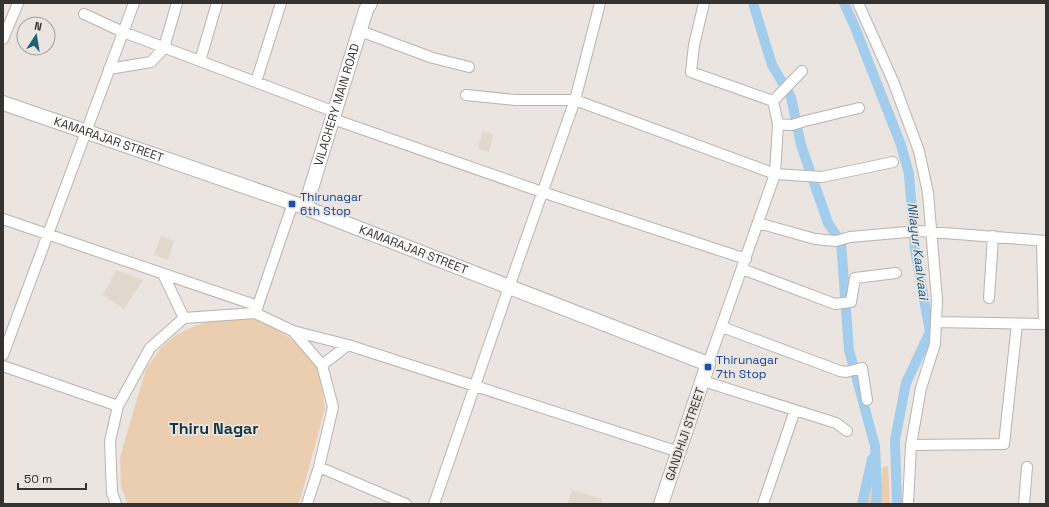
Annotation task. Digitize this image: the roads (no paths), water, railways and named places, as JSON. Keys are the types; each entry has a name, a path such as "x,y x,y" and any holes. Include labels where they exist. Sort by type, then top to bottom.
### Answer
{"main road":[{"name":"VILACHERY MAIN ROAD","path":"299,205 334,115 366,10 370,3"},
{"name":"KAMARAJAR STREET","path":"3,103 299,205 708,364"},
{"name":"GANDHIJI STREET","path":"661,504 708,364"}],"street":[{"path":"3,39 18,3"},
{"path":"3,355 134,3"},
{"path":"109,69 151,62 164,48 177,3"},
{"path":"200,61 218,3"},
{"path":"256,82 281,3"},
{"path":"434,504 575,100 600,3"},
{"path":"704,3 694,45 691,72 773,101"},
{"path":"858,3 893,81 919,151 928,193 932,231 937,300 935,344 921,388 911,445 908,504"},
{"path":"84,14 123,32 256,82 334,115 542,192 744,264 835,304 851,302 855,278 896,273"},
{"path":"360,31 433,58 469,68"},
{"path":"773,101 802,71"},
{"path":"466,95 516,100 575,100 775,174 822,177 893,162"},
{"path":"708,364 722,328 775,174 778,124 773,101"},
{"path":"778,124 792,125 805,120 859,108"},
{"path":"257,310 299,205"},
{"path":"3,219 163,274 257,310 293,331 348,345 679,452"},
{"path":"758,223 815,239 836,241 850,237 907,231 932,231 1044,241 1044,324 936,322"},
{"path":"988,298 993,236"},
{"path":"163,274 184,318"},
{"path":"116,504 112,494 110,441 118,406 150,348 184,318 257,310"},
{"path":"911,445 1004,444 1017,324"},
{"path":"722,328 840,371 846,372 862,368 867,400"},
{"path":"293,331 322,365 333,407 319,467 307,504"},
{"path":"322,365 348,345"},
{"path":"3,366 118,406"},
{"path":"703,381 836,423 847,431"},
{"path":"763,504 795,410"},
{"path":"319,467 406,504"},
{"path":"1024,504 1027,467"}],"waterway":[{"path":"753,3 772,65 791,97 801,145 828,223 841,242 849,350 875,446 876,504"},
{"name":"Nilayur Kaalvaai","path":"844,3 901,145 909,174 915,250 930,332 906,383 895,440 897,504"},
{"path":"862,504 872,459"}],"place":[{"name":"Thirunagar 6th Stop","path":"292,204"},
{"name":"Thirunagar 7th Stop","path":"708,367"}],"district":[{"name":"Thiru Nagar","path":"214,428"}]}
